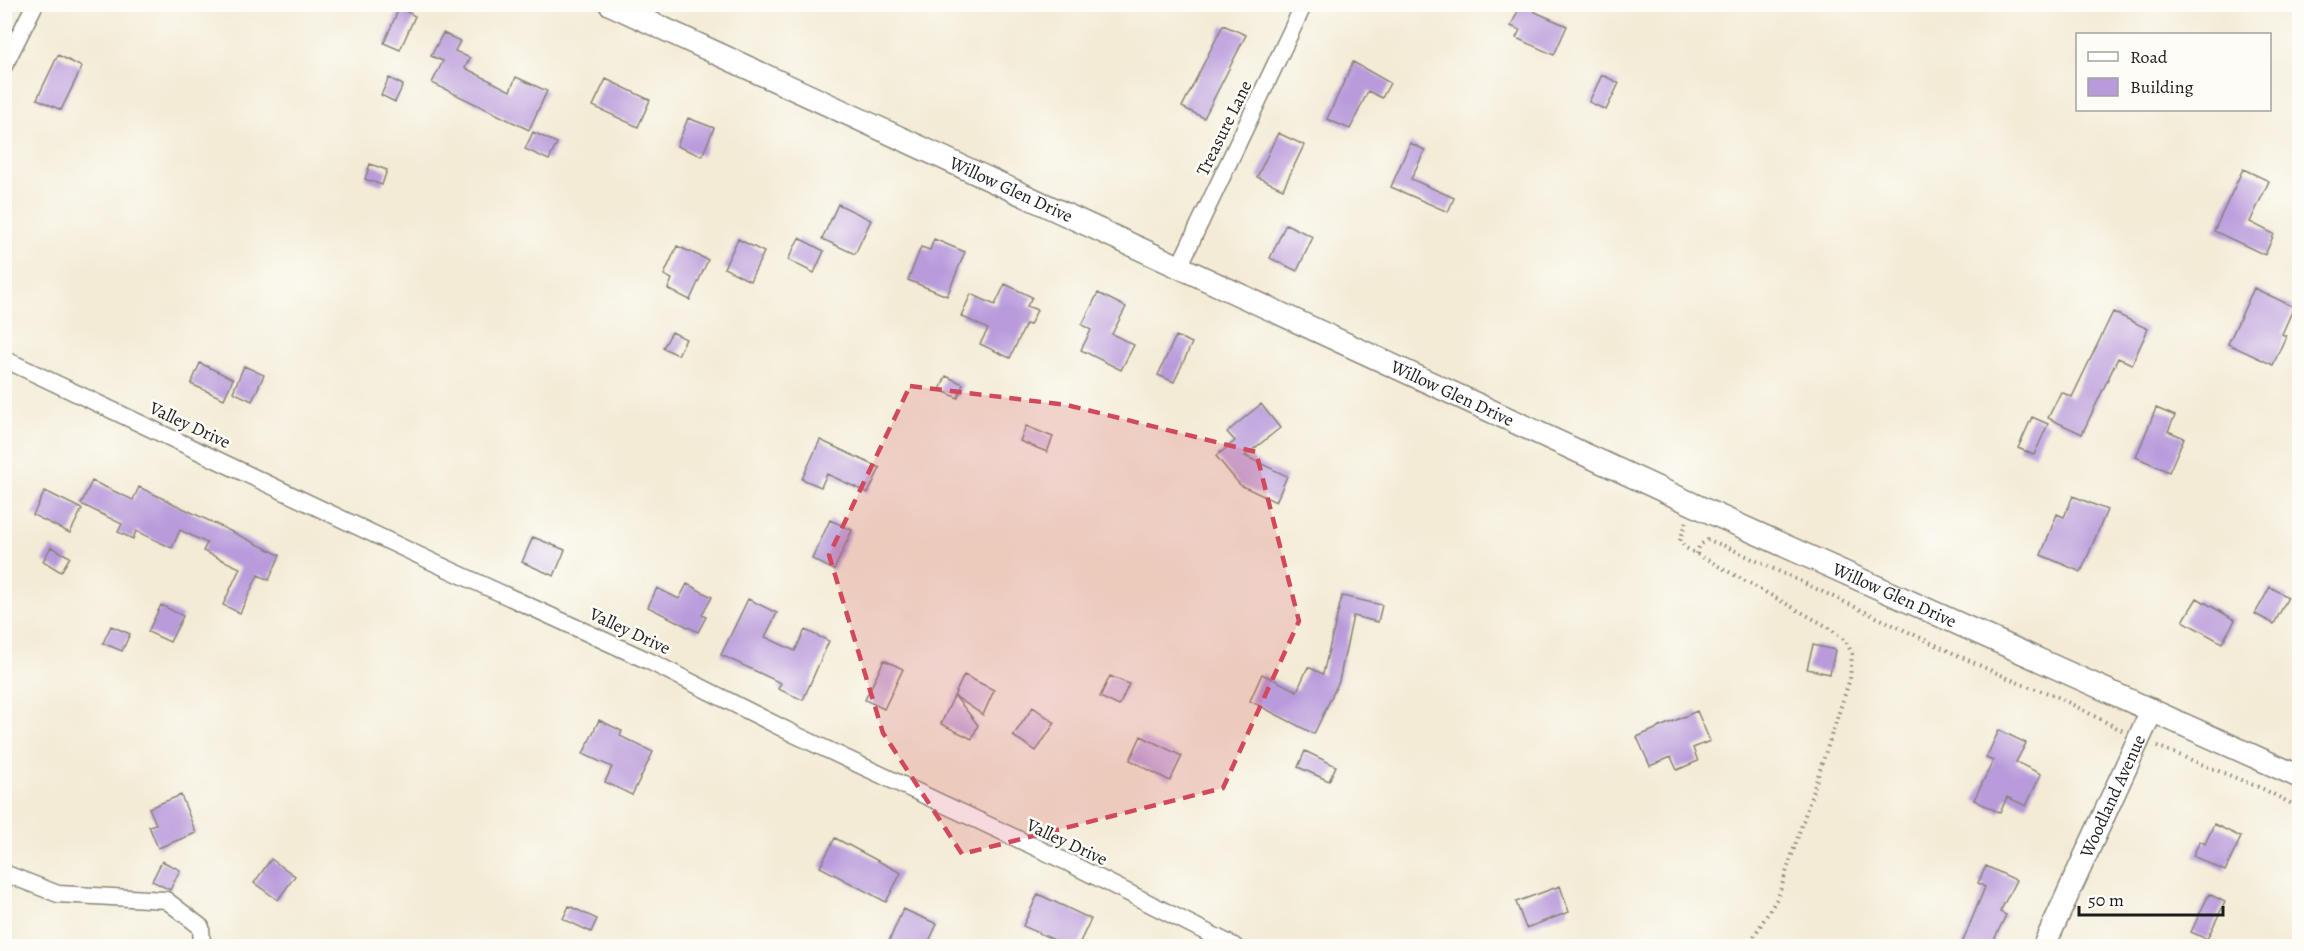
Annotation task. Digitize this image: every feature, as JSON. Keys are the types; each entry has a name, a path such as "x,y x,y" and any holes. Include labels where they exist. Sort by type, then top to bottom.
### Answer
{"main road":[{"name":"Willow Glen Drive","path":"610,4 1694,505 2300,777"},
{"name":"Woodland Avenue","path":"2044,946 2152,710"}],"street":[{"path":"4,66 34,4"},
{"name":"Treasure Lane","path":"1179,267 1304,4"},
{"name":"Valley Drive","path":"4,360 651,662 796,735 1069,863 1234,946"},
{"path":"4,873 58,894 166,900 201,927 202,946"}],"path":[{"path":"1694,505 1680,542 1696,554 1828,627 1846,641 1853,658 1839,716 1778,897 1748,946"},
{"path":"1696,554 1700,545 1708,540 1725,546 1970,661 2021,684 2054,694 2139,738 2263,789 2300,808"}],"highlighted area":[{"path":"910,386 1067,405 1256,452 1299,621 1223,788 962,854 883,733 829,555"}],"building":[{"path":"1521,4 1538,4 1535,12 1567,26 1554,55 1516,38 1520,30 1511,26"},
{"path":"399,8 415,16 400,50 384,43"},
{"path":"1223,25 1246,35 1204,118 1182,107"},
{"path":"443,33 460,41 455,51 470,58 465,68 510,91 516,77 547,91 529,130 432,83 443,61 431,56"},
{"path":"58,55 82,67 61,110 37,99"},
{"path":"1353,62 1390,83 1382,98 1368,91 1350,129 1327,119"},
{"path":"1602,75 1619,83 1606,110 1589,102"},
{"path":"389,78 403,85 395,102 381,95"},
{"path":"606,79 650,100 638,127 593,106"},
{"path":"688,118 714,128 702,156 677,146"},
{"path":"533,132 557,143 549,160 525,149"},
{"path":"1278,133 1304,145 1283,189 1257,177"},
{"path":"1410,143 1425,150 1411,179 1454,198 1448,212 1391,187"},
{"path":"370,164 387,170 382,185 365,179"},
{"path":"2243,169 2269,181 2250,222 2274,234 2265,255 2214,231"},
{"path":"838,204 871,220 855,254 822,239"},
{"path":"1286,224 1313,237 1297,271 1270,258"},
{"path":"799,238 824,251 814,273 788,260"},
{"path":"738,239 764,252 750,281 724,268"},
{"path":"934,239 965,252 947,296 908,280 921,247 930,250"},
{"path":"677,246 708,260 690,300 668,289 672,279 664,275"},
{"path":"1005,284 1032,297 1027,306 1037,310 1030,325 1026,324 1010,358 980,344 988,329 961,316 971,294 995,305"},
{"path":"2254,288 2294,307 2282,334 2286,336 2273,365 2228,344"},
{"path":"1098,293 1126,307 1112,334 1134,345 1121,370 1081,350 1091,330 1082,325"},
{"path":"2113,312 2148,329 2132,364 2118,358 2082,434 2048,418 2061,392 2072,397"},
{"path":"672,332 686,339 678,355 663,348"},
{"path":"1176,336 1192,343 1174,382 1158,375"},
{"path":"200,363 233,379 224,399 191,384"},
{"path":"244,366 264,375 252,401 233,392"},
{"path":"946,376 963,384 958,398 940,390"},
{"path":"1261,404 1280,428 1245,456 1287,476 1276,502 1240,485 1216,456 1235,441 1227,432"},
{"path":"2156,408 2175,416 2168,431 2184,438 2169,472 2136,457"},
{"path":"2032,417 2048,424 2034,455 2018,448"},
{"path":"1026,426 1053,437 1047,452 1020,441"},
{"path":"820,440 880,468 868,493 827,474 821,487 802,479"},
{"path":"92,481 133,500 139,487 280,555 269,580 258,575 240,613 223,605 240,568 203,551 207,543 180,530 172,548 136,531 133,539 118,532 122,524 81,504"},
{"path":"45,491 82,509 70,533 33,515"},
{"path":"2073,496 2107,510 2081,572 2041,555 2057,514 2064,517"},
{"path":"830,520 852,530 834,570 812,559"},
{"path":"533,537 565,550 554,576 522,562"},
{"path":"51,547 70,557 61,572 43,561"},
{"path":"687,584 712,597 702,615 706,617 698,632 648,607 657,588 679,599"},
{"path":"2270,587 2288,597 2274,624 2255,614"},
{"path":"1342,596 1382,605 1378,622 1353,616 1339,681 1314,734 1250,701 1262,674 1297,691 1308,667 1323,674"},
{"path":"2197,598 2235,620 2222,643 2183,621"},
{"path":"748,599 777,613 765,637 795,651 805,630 829,641 803,700 778,689 781,683 721,655"},
{"path":"161,605 183,616 170,642 148,632"},
{"path":"111,626 130,634 122,651 103,643"},
{"path":"1813,645 1835,650 1830,674 1807,669"},
{"path":"884,660 903,669 884,709 865,700"},
{"path":"964,675 994,690 983,715 955,696 978,725 972,739 941,724"},
{"path":"1110,676 1129,684 1119,706 1100,697"},
{"path":"1033,707 1055,723 1036,751 1013,736"},
{"path":"1697,711 1710,741 1693,748 1698,761 1677,770 1671,757 1650,766 1637,737"},
{"path":"599,720 622,731 620,736 653,752 632,795 605,782 612,767 583,754"},
{"path":"1999,730 2026,743 2016,762 2041,774 2026,806 2007,797 2000,813 1974,800 1993,761 1986,758"},
{"path":"1141,736 1182,756 1170,781 1130,760"},
{"path":"1305,751 1336,766 1329,781 1298,767"},
{"path":"181,795 196,833 158,848 149,826 156,824 149,808"},
{"path":"2214,824 2241,837 2225,871 2193,856 2200,841 2205,844"},
{"path":"835,838 901,873 886,902 820,867"},
{"path":"271,859 295,876 278,900 254,883"},
{"path":"162,861 180,870 170,890 152,881"},
{"path":"1986,866 2016,880 2000,912 2006,915 1991,946 1961,946 1985,887 1978,883"},
{"path":"1560,886 1569,912 1526,928 1516,902"},
{"path":"1038,894 1091,919 1078,946 1068,946 1023,926"},
{"path":"2209,894 2225,902 2207,939 2191,932"},
{"path":"569,906 597,919 591,932 563,919"},
{"path":"903,909 937,924 927,946 887,946"}]}
